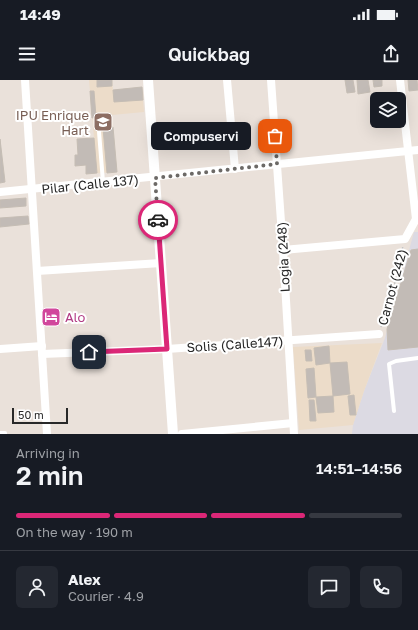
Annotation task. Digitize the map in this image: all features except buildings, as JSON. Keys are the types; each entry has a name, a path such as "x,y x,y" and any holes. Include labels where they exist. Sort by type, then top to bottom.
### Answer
{"street":[{"path":"25,80 47,434"},
{"path":"148,80 173,434"},
{"path":"227,80 235,169"},
{"name":"Logia (248)","path":"271,80 294,434"},
{"path":"283,250 405,239 416,219 400,80"},
{"name":"Pilar (Calle 137)","path":"0,192 155,178 418,150"},
{"path":"36,271 161,264"},
{"name":"Solis (Calle147)","path":"0,349 167,349 379,334"},
{"path":"182,434 222,432 293,423"}],"lane":[{"path":"98,118 103,182"},
{"path":"394,411 389,364 418,358"}],"path":[{"name":"Carnot (242)","path":"379,334 391,300 405,239"}],"shaded area":[{"name":"IPU Enrique Hart","path":"89,80 112,80 113,90 142,87 144,112 112,115 117,172 86,174 86,165 75,166 75,155 78,155 77,139 94,138"},
{"path":"414,232 418,232 418,434 352,434 353,425 364,391 385,338"},
{"path":"382,343 353,425 299,430 293,347"}],"way so far":[{"path":"158,220 155,178 277,164 275,136"}],"place":[{"name":"IPU Enrique Hart","path":"103,122"},
{"name":"Compuservi","path":"275,136"},
{"name":"Alo","path":"51,317"}],"route":[{"path":"89,352 167,349 158,220"}]}
